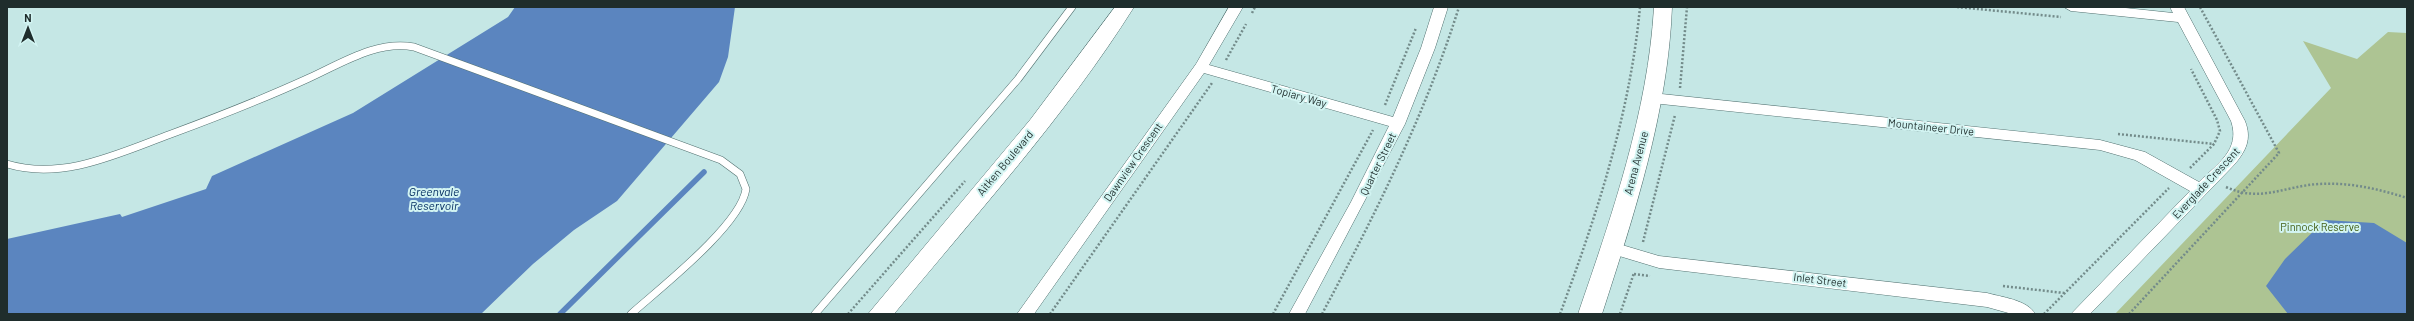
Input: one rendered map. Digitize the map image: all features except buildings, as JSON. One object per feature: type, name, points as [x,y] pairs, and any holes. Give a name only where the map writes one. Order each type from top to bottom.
[{"type":"main road","name":"Aitken Boulevard","points":[[880,314],[1038,123],[1104,39],[1125,7]]},
{"type":"main road","name":"Arena Avenue","points":[[1590,314],[1612,248],[1652,98],[1662,34],[1663,7]]},
{"type":"street","name":"Dawnview Crescent","points":[[1025,314],[1201,67],[1236,7]]},
{"type":"street","name":"Quarter Street","points":[[1297,314],[1355,210],[1398,124],[1424,61],[1441,7]]},
{"type":"street","points":[[2071,7],[2180,12]]},
{"type":"street","name":"Everglade Crescent","points":[[2079,314],[2239,150],[2243,137],[2238,121],[2180,12]]},
{"type":"street","name":"Topiary Way","points":[[1201,67],[1398,124]]},
{"type":"street","name":"Mountaineer Drive","points":[[1652,98],[2100,145],[2140,156],[2206,185]]},
{"type":"street","name":"Inlet Street","points":[[1612,248],[1659,262],[1987,300],[2013,307],[2027,314]]},
{"type":"lane","points":[[815,314],[1018,79],[1072,7]]},
{"type":"lane","points":[[7,164],[21,170],[42,170],[71,167],[97,161],[249,105],[376,48],[403,45],[414,47],[721,160],[741,172],[745,182],[745,196],[728,222],[631,314]]},
{"type":"path","points":[[1050,314],[1219,72],[1254,7]]},
{"type":"path","points":[[1322,314],[1402,161],[1433,89],[1459,7]]},
{"type":"path","points":[[1560,314],[1592,220],[1625,110],[1636,51],[1640,7]]},
{"type":"path","points":[[1620,314],[1639,257],[1678,100],[1685,43],[1687,7]]},
{"type":"path","points":[[1273,314],[1379,119],[1418,22]]},
{"type":"path","points":[[848,314],[968,177]]},
{"type":"path","points":[[2206,185],[2242,194],[2260,195],[2319,184],[2353,185],[2407,198]]},
{"type":"green space","name":"Pinnock Reserve","points":[[2388,32],[2407,33],[2407,314],[2115,314],[2331,88],[2303,41],[2357,59]]},
{"type":"water","name":"Greenvale Reservoir","points":[[515,7],[735,7],[728,57],[719,82],[617,201],[574,230],[533,264],[481,314],[7,314],[7,239],[120,214],[122,217],[206,189],[212,176],[353,113],[508,17]]},
{"type":"water","points":[[2325,220],[2374,223],[2407,243],[2407,314],[2288,314],[2266,286],[2285,259]]},
{"type":"waterway","points":[[560,314],[704,172]]}]
